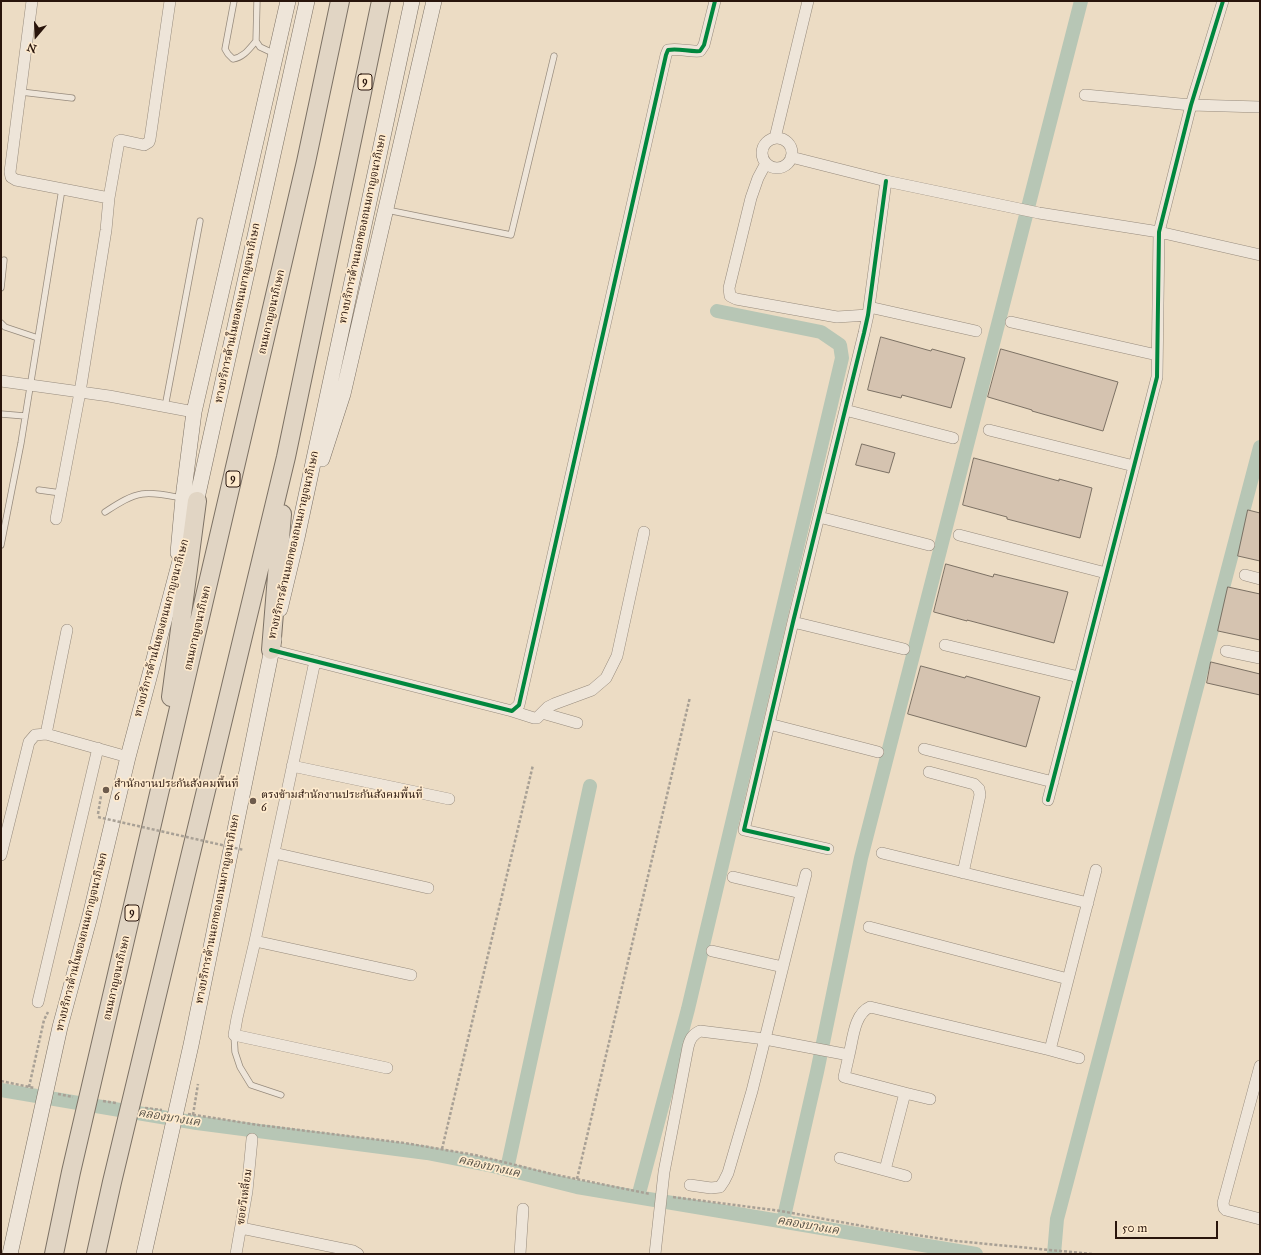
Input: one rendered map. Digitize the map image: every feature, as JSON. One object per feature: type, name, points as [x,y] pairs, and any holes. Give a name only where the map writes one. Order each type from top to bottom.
[{"type":"highway","name":"ถนนกาญจนาภิเษก","points":[[54,1254],[71,1172],[306,162],[340,1]]},
{"type":"highway","name":"9","points":[[96,1254],[286,457],[381,1]]},
{"type":"highway","points":[[271,650],[286,457]]},
{"type":"highway","points":[[158,797],[190,499]]},
{"type":"main road","points":[[190,499],[194,412],[288,1]]},
{"type":"main road","name":"ทางบริการด้านในของถนนกาญจนาภิเษก","points":[[10,1254],[60,1027],[90,916],[128,757],[176,576],[190,499],[272,159],[307,1]]},
{"type":"main road","name":"ทางบริการด้านนอกของถนนกาญจนาภิเษก","points":[[144,1254],[191,1046],[271,650],[297,538],[412,1]]},
{"type":"main road","points":[[297,538],[343,394],[387,210],[434,1]]},
{"type":"street","points":[[32,1],[10,172],[11,177],[16,180],[109,198]]},
{"type":"street","points":[[56,519],[80,392],[119,141],[121,140],[144,145],[149,142],[170,1]]},
{"type":"street","points":[[512,711],[519,705],[666,55],[668,50],[674,49],[700,51],[704,45],[715,1]]},
{"type":"street","points":[[775,138],[808,1]]},
{"type":"street","points":[[1048,800],[1157,377],[1159,232],[1191,105],[1223,1]]},
{"type":"street","points":[[1085,95],[1191,105],[1260,107]]},
{"type":"street","points":[[775,138],[781,138],[788,144],[792,152],[791,157],[786,164],[774,167],[766,163],[763,159],[763,148],[770,140],[775,138]]},
{"type":"street","points":[[791,157],[886,182],[1039,213],[1159,232],[1260,255]]},
{"type":"street","points":[[766,163],[750,198],[729,288],[730,296],[736,299],[837,317],[868,311],[976,331]]},
{"type":"street","points":[[828,849],[744,830],[868,311],[886,182]]},
{"type":"street","points":[[1011,322],[1157,355]]},
{"type":"street","points":[[1,380],[194,412]]},
{"type":"street","points":[[845,410],[953,438]]},
{"type":"street","points":[[989,430],[1134,466]]},
{"type":"street","points":[[819,517],[929,545]]},
{"type":"street","points":[[271,650],[537,718],[548,707],[592,690],[606,678],[617,656],[644,532]]},
{"type":"street","points":[[959,535],[1106,573]]},
{"type":"street","points":[[1245,576],[1260,579]]},
{"type":"street","points":[[793,622],[904,648]]},
{"type":"street","points":[[46,734],[67,630]]},
{"type":"street","points":[[945,644],[1079,677]]},
{"type":"street","points":[[1226,650],[1260,658]]},
{"type":"street","points":[[314,662],[234,1035],[387,1068]]},
{"type":"street","points":[[542,713],[577,722]]},
{"type":"street","points":[[769,724],[878,752]]},
{"type":"street","points":[[1,855],[29,742],[35,735],[46,734],[128,757]]},
{"type":"street","points":[[38,1002],[98,748]]},
{"type":"street","points":[[924,749],[1052,782]]},
{"type":"street","points":[[292,766],[449,799]]},
{"type":"street","points":[[929,772],[974,784],[979,789],[980,795],[963,872]]},
{"type":"street","points":[[274,853],[428,888]]},
{"type":"street","points":[[882,853],[1088,904]]},
{"type":"street","points":[[1050,1050],[1096,870]]},
{"type":"street","points":[[690,1184],[711,1188],[720,1187],[724,1181],[752,1091],[806,874]]},
{"type":"street","points":[[733,877],[802,893]]},
{"type":"street","points":[[869,927],[1068,979]]},
{"type":"street","points":[[255,941],[411,975]]},
{"type":"street","points":[[712,951],[783,967]]},
{"type":"street","points":[[930,1099],[844,1077],[844,1054],[858,1018],[863,1010],[870,1007],[1079,1058]]},
{"type":"street","points":[[655,1254],[664,1172],[688,1047],[694,1034],[700,1031],[765,1039],[844,1054]]},
{"type":"street","points":[[1260,1066],[1224,1202],[1224,1208],[1226,1210],[1260,1219]]},
{"type":"street","points":[[885,1170],[905,1093]]},
{"type":"street","name":"ซอยวีเหลี่ยม","points":[[236,1254],[247,1191],[252,1139]]},
{"type":"street","points":[[840,1158],[906,1176]]},
{"type":"street","points":[[520,1254],[522,1209]]},
{"type":"street","points":[[240,1228],[353,1251],[358,1254]]},
{"type":"lane","points":[[234,1],[225,49],[233,59],[240,58],[256,41]]},
{"type":"lane","points":[[256,1],[256,41],[260,47],[275,54]]},
{"type":"lane","points":[[387,210],[511,235],[554,56]]},
{"type":"lane","points":[[21,92],[72,98]]},
{"type":"lane","points":[[1,545],[31,384],[62,189]]},
{"type":"lane","points":[[165,407],[200,221]]},
{"type":"lane","points":[[1,288],[4,260]]},
{"type":"lane","points":[[1,323],[5,327],[38,338]]},
{"type":"lane","points":[[1,414],[25,416]]},
{"type":"lane","points":[[39,490],[61,493]]},
{"type":"lane","points":[[105,512],[120,503],[141,494],[163,495],[190,499]]},
{"type":"lane","points":[[234,1035],[235,1052],[240,1067],[252,1084],[281,1095]]},
{"type":"path","points":[[577,1180],[690,697]]},
{"type":"path","points":[[442,1149],[533,765]]},
{"type":"path","points":[[101,796],[98,817],[244,850]]},
{"type":"path","points":[[29,1087],[44,1020],[51,1007]]},
{"type":"path","points":[[1,1081],[36,1088]]},
{"type":"path","points":[[56,1094],[78,1098]]},
{"type":"path","points":[[101,1101],[117,1103]]},
{"type":"path","points":[[140,1107],[162,1110]]},
{"type":"path","points":[[185,1114],[442,1149],[475,1155],[577,1180],[651,1194]]},
{"type":"path","points":[[667,1196],[781,1211],[884,1230],[956,1241],[1092,1254]]},
{"type":"building","points":[[881,337],[931,351],[932,349],[965,358],[951,408],[902,395],[901,398],[868,390]]},
{"type":"building","points":[[1001,349],[1118,382],[1103,431],[988,397]]},
{"type":"building","points":[[862,444],[895,453],[889,473],[856,465]]},
{"type":"building","points":[[974,458],[1059,481],[1059,479],[1092,488],[1080,538],[1007,519],[1007,517],[963,505]]},
{"type":"building","points":[[1248,510],[1260,513],[1260,561],[1238,556]]},
{"type":"building","points":[[946,564],[993,577],[994,574],[1068,592],[1054,643],[934,612]]},
{"type":"building","points":[[1228,587],[1260,594],[1260,640],[1218,631]]},
{"type":"building","points":[[1211,662],[1260,674],[1260,695],[1207,683]]},
{"type":"building","points":[[921,666],[965,678],[966,676],[1040,697],[1026,747],[908,714]]},
{"type":"waterway","points":[[783,1221],[817,1072],[861,858],[1081,1]]},
{"type":"waterway","points":[[638,1197],[688,1009],[842,358],[840,345],[821,332],[717,311]]},
{"type":"waterway","points":[[1054,1254],[1057,1219],[1260,447]]},
{"type":"waterway","points":[[507,1169],[590,786]]},
{"type":"waterway","name":"คลองบางแค","points":[[1,1090],[197,1123],[427,1153],[493,1166],[577,1187],[976,1254]]},
{"type":"cycle path","points":[[271,650],[512,711],[519,705],[666,55],[668,50],[700,51],[704,45],[715,1]]},
{"type":"cycle path","points":[[1048,800],[1157,377],[1159,232],[1191,105],[1223,1]]},
{"type":"cycle path","points":[[828,849],[744,830],[868,315],[886,181]]},
{"type":"place","name":"สำนักงานประกันสังคมพื้นที่ 6","points":[[106,790]]},
{"type":"place","name":"ตรงข้ามสำนักงานประกันสังคมพื้นที่ 6","points":[[253,801]]}]
